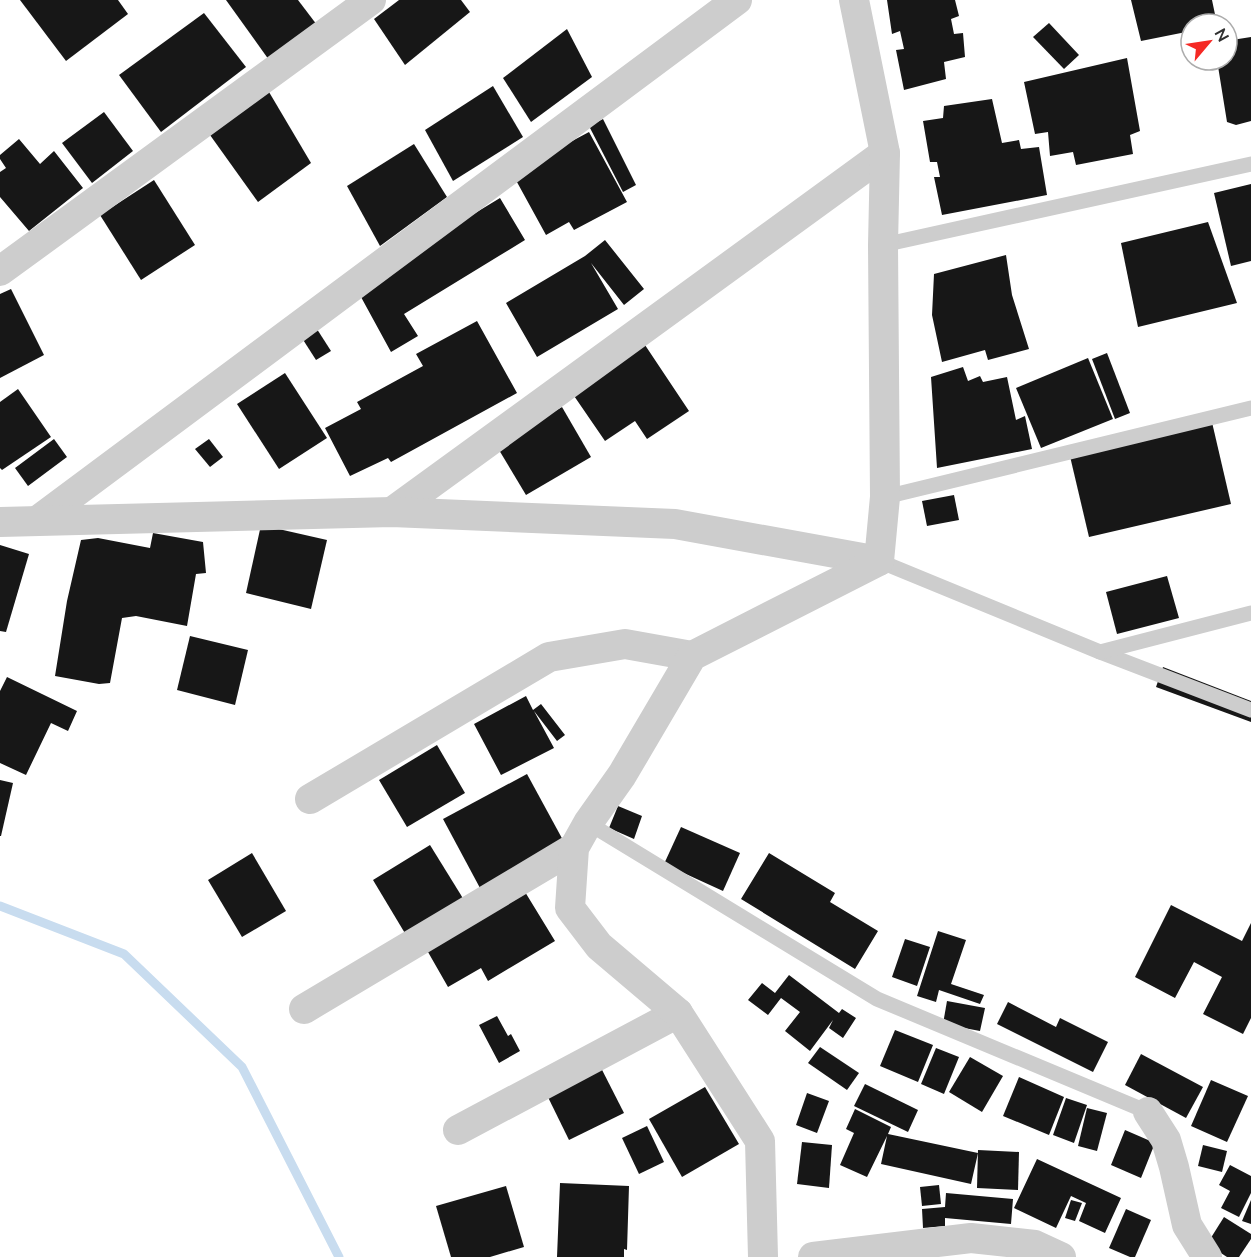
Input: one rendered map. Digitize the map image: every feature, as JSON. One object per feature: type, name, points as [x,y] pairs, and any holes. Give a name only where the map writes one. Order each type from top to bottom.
[{"type":"street","points":[[0,271],[370,0]]},
{"type":"street","points":[[38,521],[737,0]]},
{"type":"street","points":[[854,0],[885,153],[883,245],[885,497],[879,561]]},
{"type":"street","points":[[392,512],[885,153]]},
{"type":"street","points":[[0,522],[392,512],[675,524],[879,561]]},
{"type":"street","points":[[304,1009],[581,835],[622,775],[692,656],[879,561]]},
{"type":"street","points":[[309,799],[549,657],[625,644],[692,656]]},
{"type":"street","points":[[581,835],[570,908],[599,946],[678,1013],[760,1142],[763,1257]]},
{"type":"street","points":[[458,1130],[678,1013]]},
{"type":"street","points":[[1148,1112],[1166,1140],[1187,1225],[1207,1257]]},
{"type":"street","points":[[813,1257],[972,1238],[1035,1245],[1060,1257]]},
{"type":"lane","points":[[883,245],[1251,164]]},
{"type":"lane","points":[[885,497],[1251,408]]},
{"type":"lane","points":[[879,561],[1100,652],[1251,710]]},
{"type":"lane","points":[[1100,652],[1251,613]]},
{"type":"lane","points":[[581,835],[877,999],[1148,1112]]},
{"type":"building","points":[[20,0],[118,0],[128,14],[66,61]]},
{"type":"building","points":[[226,0],[298,0],[317,25],[269,60]]},
{"type":"building","points":[[399,0],[461,0],[470,12],[405,65],[374,19]]},
{"type":"building","points":[[887,0],[955,0],[959,16],[951,19],[954,34],[963,33],[965,57],[944,62],[946,79],[904,90],[896,50],[904,49],[900,31],[892,34]]},
{"type":"building","points":[[1131,0],[1212,0],[1214,12],[1179,12],[1179,33],[1141,41]]},
{"type":"building","points":[[204,13],[246,67],[161,132],[119,75]]},
{"type":"building","points":[[1049,23],[1079,55],[1064,69],[1033,37]]},
{"type":"building","points":[[567,29],[592,77],[531,122],[503,78]]},
{"type":"building","points":[[1251,37],[1251,121],[1236,125],[1227,122],[1219,72],[1239,72],[1239,39]]},
{"type":"building","points":[[1127,58],[1140,131],[1130,135],[1133,154],[1076,165],[1073,152],[1050,156],[1048,132],[1035,134],[1024,82]]},
{"type":"building","points":[[493,86],[523,137],[453,181],[425,130]]},
{"type":"building","points":[[269,92],[311,163],[258,202],[210,135]]},
{"type":"building","points":[[992,99],[1002,143],[1019,140],[1021,149],[1039,147],[1047,195],[942,215],[934,177],[940,177],[937,162],[930,162],[923,121],[943,118],[944,106]]},
{"type":"building","points":[[104,112],[133,151],[92,183],[62,143]]},
{"type":"building","points":[[603,119],[636,185],[623,192],[589,126]]},
{"type":"building","points":[[589,132],[627,202],[574,230],[569,222],[546,235],[512,173]]},
{"type":"building","points":[[19,139],[40,164],[54,151],[83,188],[29,231],[0,197],[0,172],[6,168],[0,155]]},
{"type":"building","points":[[414,144],[447,197],[380,246],[347,186]]},
{"type":"building","points":[[154,180],[195,245],[141,280],[100,215]]},
{"type":"building","points":[[1251,184],[1251,261],[1231,266],[1214,193]]},
{"type":"building","points":[[500,198],[525,240],[404,314],[418,336],[391,352],[355,286]]},
{"type":"building","points":[[1208,222],[1237,303],[1138,327],[1121,243]]},
{"type":"building","points":[[605,240],[644,289],[624,305],[591,263],[618,309],[537,357],[506,303],[585,256]]},
{"type":"building","points":[[1006,255],[1012,295],[1029,349],[988,360],[985,350],[942,362],[932,315],[934,274]]},
{"type":"building","points":[[11,289],[44,355],[0,378],[0,294]]},
{"type":"building","points":[[477,321],[517,393],[391,462],[388,458],[350,476],[325,428],[361,409],[357,402],[423,366],[416,354]]},
{"type":"building","points":[[315,326],[331,351],[316,360],[300,335]]},
{"type":"building","points":[[643,342],[689,411],[647,439],[635,421],[605,441],[570,390]]},
{"type":"building","points":[[1107,353],[1130,413],[1115,419],[1092,359]]},
{"type":"building","points":[[1088,358],[1113,419],[1041,448],[1016,388]]},
{"type":"building","points":[[963,367],[968,381],[980,376],[983,382],[1007,377],[1016,420],[1025,416],[1032,449],[937,468],[931,377]]},
{"type":"building","points":[[285,373],[327,438],[279,469],[237,404]]},
{"type":"building","points":[[18,389],[51,437],[2,470],[0,468],[0,402]]},
{"type":"building","points":[[562,407],[591,457],[526,495],[496,445]]},
{"type":"building","points":[[1211,418],[1231,504],[1089,537],[1069,452]]},
{"type":"building","points":[[54,439],[67,457],[28,486],[15,468]]},
{"type":"building","points":[[209,439],[223,457],[210,467],[195,449]]},
{"type":"building","points":[[954,495],[959,520],[927,526],[922,501]]},
{"type":"building","points":[[261,525],[327,540],[311,609],[246,593]]},
{"type":"building","points":[[153,533],[203,542],[206,573],[196,574],[187,626],[136,616],[122,618],[110,683],[99,684],[55,676],[67,601],[81,540],[98,538],[150,548]]},
{"type":"building","points":[[0,545],[29,554],[6,632],[0,631]]},
{"type":"building","points":[[1167,576],[1179,618],[1117,634],[1106,592]]},
{"type":"building","points":[[190,636],[248,650],[235,705],[177,690]]},
{"type":"building","points":[[1163,667],[1251,701],[1251,722],[1156,687]]},
{"type":"building","points":[[7,677],[77,711],[68,731],[51,723],[26,775],[0,763],[0,691]]},
{"type":"building","points":[[526,696],[533,710],[541,704],[565,735],[557,741],[534,711],[554,748],[501,775],[474,724]]},
{"type":"building","points":[[437,745],[465,793],[407,827],[379,780]]},
{"type":"building","points":[[527,774],[564,842],[480,888],[443,819]]},
{"type":"building","points":[[0,780],[13,783],[1,836],[0,836]]},
{"type":"building","points":[[618,806],[642,816],[634,839],[609,828]]},
{"type":"building","points":[[681,827],[740,853],[723,891],[664,864]]},
{"type":"building","points":[[430,845],[464,900],[406,935],[373,880]]},
{"type":"building","points":[[252,853],[286,911],[242,937],[208,880]]},
{"type":"building","points":[[769,853],[835,893],[830,902],[878,931],[855,969],[741,899]]},
{"type":"building","points":[[522,887],[555,941],[488,981],[481,968],[448,987],[424,945]]},
{"type":"building","points":[[1171,905],[1242,941],[1251,923],[1251,1018],[1243,1034],[1203,1014],[1222,977],[1194,962],[1175,998],[1135,977]]},
{"type":"building","points":[[938,931],[966,940],[951,984],[984,995],[980,1004],[939,990],[936,1002],[917,996]]},
{"type":"building","points":[[905,939],[930,947],[917,986],[892,977]]},
{"type":"building","points":[[789,975],[839,1013],[842,1009],[856,1018],[843,1038],[829,1028],[833,1020],[810,1051],[785,1031],[800,1012],[781,998],[768,1015],[748,1000],[762,983],[775,993]]},
{"type":"building","points":[[947,1001],[985,1008],[980,1031],[943,1024]]},
{"type":"building","points":[[1008,1002],[1056,1027],[1060,1018],[1108,1042],[1093,1072],[997,1024]]},
{"type":"building","points":[[497,1016],[508,1036],[511,1034],[520,1051],[499,1063],[479,1025]]},
{"type":"building","points":[[895,1030],[933,1045],[918,1082],[880,1066]]},
{"type":"building","points":[[820,1047],[859,1073],[847,1090],[808,1063]]},
{"type":"building","points":[[936,1048],[959,1057],[944,1094],[921,1084]]},
{"type":"building","points":[[1141,1054],[1203,1087],[1186,1118],[1125,1085]]},
{"type":"building","points":[[970,1057],[1003,1076],[982,1112],[949,1092]]},
{"type":"building","points":[[597,1060],[624,1113],[569,1140],[543,1087]]},
{"type":"building","points":[[1019,1077],[1064,1097],[1049,1135],[1003,1116]]},
{"type":"building","points":[[1211,1080],[1248,1096],[1227,1142],[1191,1126]]},
{"type":"building","points":[[865,1084],[918,1110],[908,1132],[854,1106]]},
{"type":"building","points":[[705,1087],[739,1144],[682,1177],[649,1119]]},
{"type":"building","points":[[807,1093],[829,1101],[817,1133],[796,1125]]},
{"type":"building","points":[[1066,1098],[1087,1105],[1074,1143],[1053,1135]]},
{"type":"building","points":[[1087,1108],[1107,1113],[1097,1151],[1078,1146]]},
{"type":"building","points":[[855,1109],[891,1127],[888,1134],[978,1153],[971,1184],[881,1164],[887,1136],[867,1177],[840,1165],[854,1133],[846,1129]]},
{"type":"building","points":[[647,1126],[664,1162],[639,1174],[622,1138]]},
{"type":"building","points":[[1125,1130],[1155,1143],[1141,1178],[1111,1165]]},
{"type":"building","points":[[802,1142],[832,1145],[829,1188],[797,1184]]},
{"type":"building","points":[[1203,1145],[1227,1151],[1222,1172],[1198,1166]]},
{"type":"building","points":[[978,1150],[1019,1152],[1018,1190],[977,1188]]},
{"type":"building","points":[[1037,1159],[1121,1198],[1105,1233],[1079,1221],[1086,1203],[1071,1196],[1056,1228],[1014,1208]]},
{"type":"building","points":[[1230,1165],[1251,1176],[1251,1193],[1239,1217],[1221,1208],[1230,1191],[1219,1185]]},
{"type":"building","points":[[560,1183],[629,1186],[627,1250],[624,1249],[624,1257],[557,1257]]},
{"type":"building","points":[[939,1185],[941,1204],[922,1206],[920,1187]]},
{"type":"building","points":[[506,1186],[524,1247],[490,1257],[451,1257],[436,1206]]},
{"type":"building","points":[[946,1193],[1013,1199],[1011,1224],[945,1218],[945,1226],[923,1228],[922,1209],[945,1207]]},
{"type":"building","points":[[1071,1200],[1082,1203],[1075,1221],[1065,1218]]},
{"type":"building","points":[[1251,1200],[1251,1224],[1242,1221]]},
{"type":"building","points":[[1126,1209],[1151,1220],[1135,1257],[1109,1248]]},
{"type":"building","points":[[1224,1217],[1251,1234],[1251,1239],[1239,1257],[1227,1257],[1207,1244]]},
{"type":"waterway","points":[[0,906],[124,954],[242,1067],[339,1257]]}]
